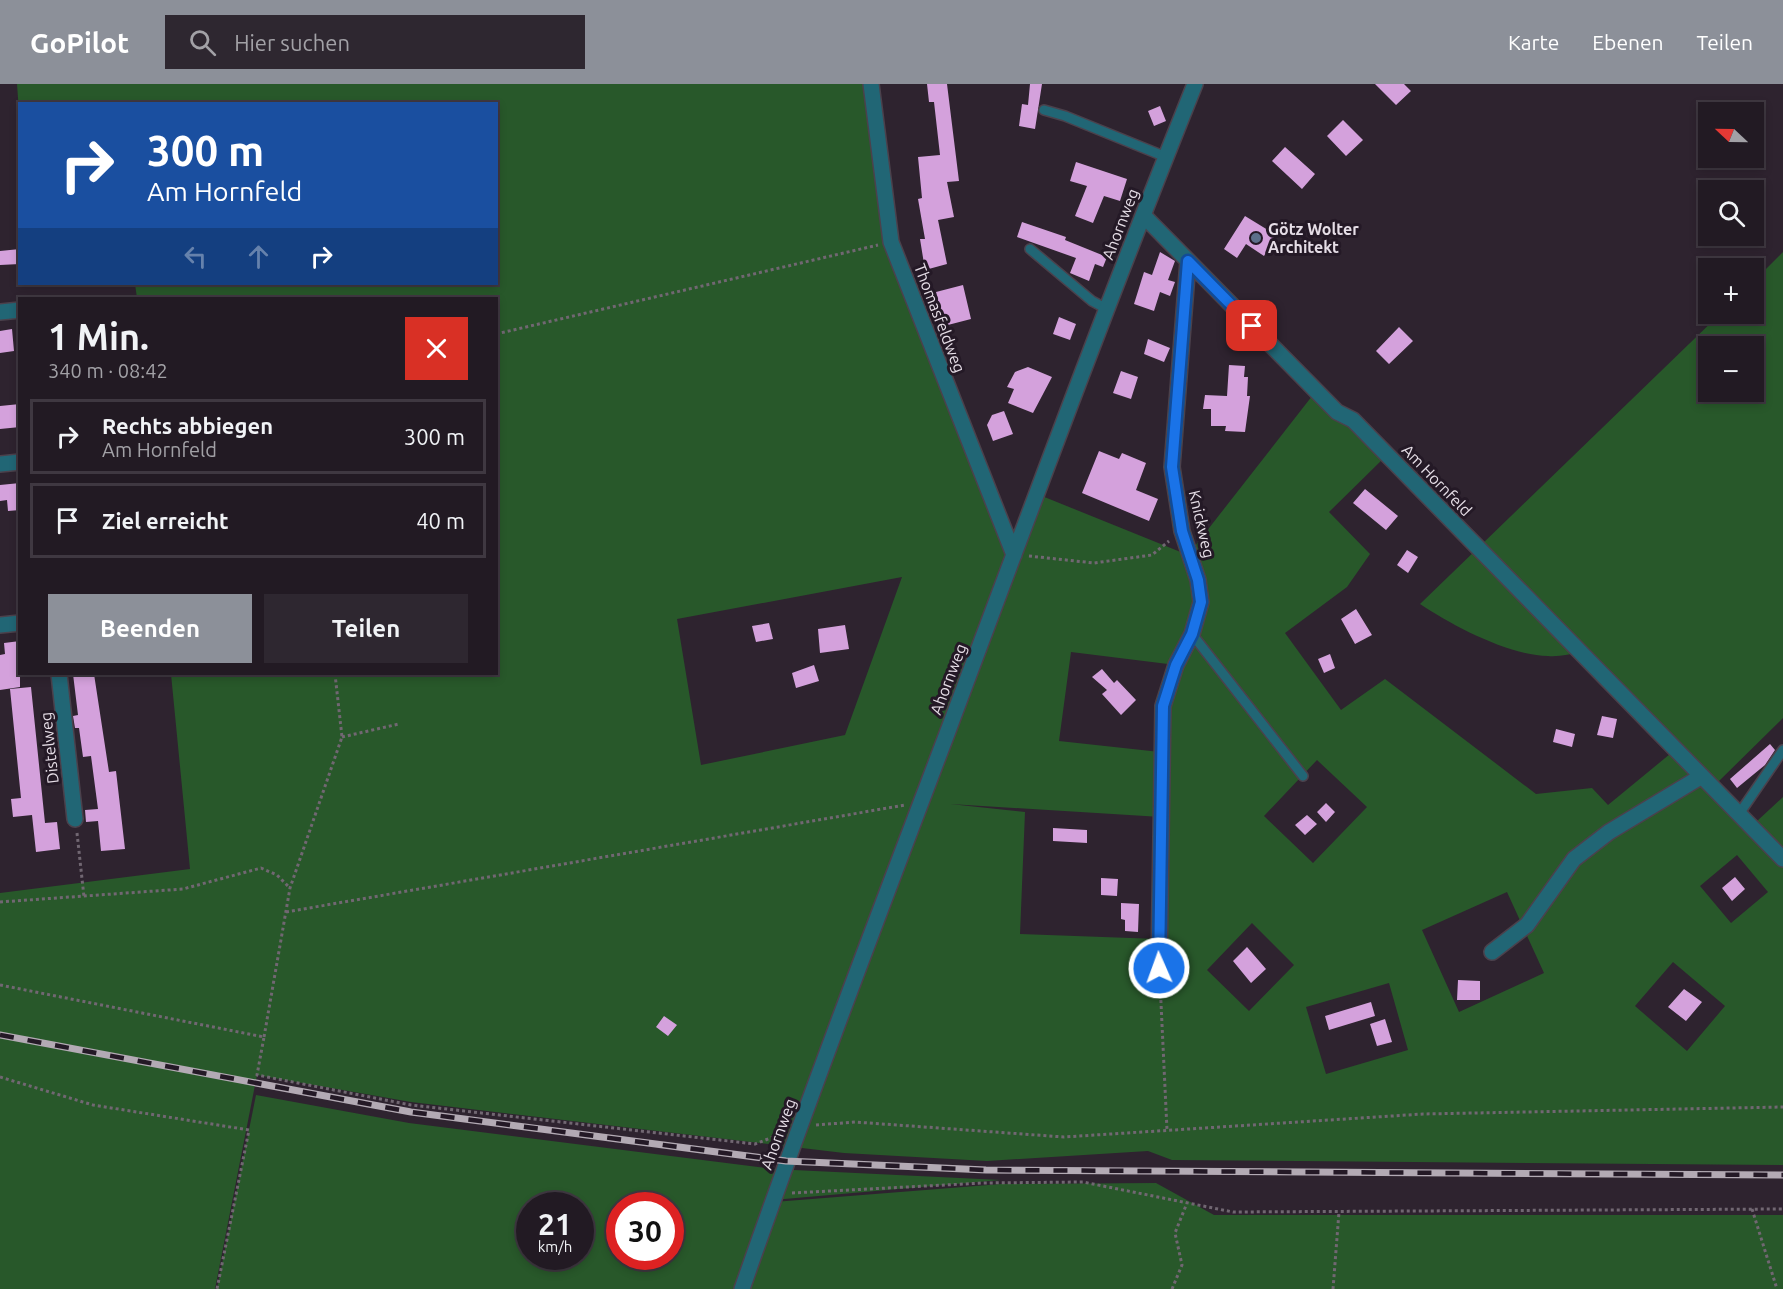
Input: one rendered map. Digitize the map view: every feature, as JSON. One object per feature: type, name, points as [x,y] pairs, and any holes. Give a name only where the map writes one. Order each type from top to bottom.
[{"type":"street","name":"Thomasfeldweg","points":[[871,84],[891,242],[1014,555]]},
{"type":"street","name":"Ahornweg","points":[[742,1289],[799,1126],[1107,309],[1195,84]]},
{"type":"street","name":"Am Hornfeld","points":[[1143,215],[1337,412],[1353,420],[1783,859]]},
{"type":"street","name":"Knickweg","points":[[1159,968],[1163,706],[1176,665],[1192,634],[1201,602],[1198,580],[1182,531],[1172,467],[1188,261]]},
{"type":"street","points":[[0,312],[18,310]]},
{"type":"street","points":[[0,464],[18,462]]},
{"type":"street","points":[[0,625],[18,623]]},
{"type":"street","name":"Distelweg","points":[[59,675],[75,819]]},
{"type":"street","points":[[1492,952],[1527,925],[1574,859],[1609,832],[1702,776]]},
{"type":"lane","points":[[1044,110],[1065,116],[1166,157]]},
{"type":"lane","points":[[1030,249],[1092,301],[1107,309]]},
{"type":"lane","points":[[1192,634],[1303,776]]},
{"type":"lane","points":[[1739,814],[1783,750]]},
{"type":"path","points":[[498,334],[891,242]]},
{"type":"path","points":[[1014,555],[1094,563],[1152,555],[1182,531]]},
{"type":"path","points":[[335,675],[342,737],[290,888],[257,1075],[411,1105],[754,1144],[799,1126]]},
{"type":"path","points":[[342,737],[399,724]]},
{"type":"path","points":[[286,912],[921,802]]},
{"type":"path","points":[[75,819],[84,897]]},
{"type":"path","points":[[0,902],[183,889],[261,867],[278,875],[290,888]]},
{"type":"path","points":[[1159,968],[1167,1130]]},
{"type":"path","points":[[0,985],[264,1037]]},
{"type":"path","points":[[0,1077],[84,1103],[249,1130],[217,1289]]},
{"type":"path","points":[[819,1125],[855,1122],[1064,1137],[1422,1114],[1783,1107]]},
{"type":"path","points":[[775,1194],[983,1183],[1083,1182],[1233,1212],[1783,1209]]},
{"type":"path","points":[[1172,1289],[1182,1265],[1175,1233],[1188,1202]]},
{"type":"path","points":[[1752,1209],[1777,1289]]},
{"type":"path","points":[[1333,1289],[1339,1212]]},
{"type":"green space","points":[[17,84],[871,84],[891,242],[1014,554],[1037,494],[1188,555],[1316,391],[1387,455],[1329,512],[1370,554],[1347,587],[1285,633],[1341,710],[1385,679],[1536,794],[1592,788],[1608,805],[1670,754],[1783,867],[1783,1165],[1172,1160],[1148,1151],[987,1161],[844,1153],[411,1102],[257,1075],[215,1289],[0,1289],[0,893],[190,869],[171,675],[498,675],[498,297],[137,297],[135,285],[498,285],[498,102],[18,102]],"holes":[[[902,577],[845,735],[701,765],[677,619]],[[1071,652],[1176,665],[1160,752],[1059,741]],[[1317,760],[1367,807],[1313,863],[1264,816]],[[950,804],[1161,817],[1158,939],[1020,934],[1025,812]],[[1737,855],[1768,892],[1731,923],[1700,886]],[[1507,892],[1544,973],[1459,1012],[1422,930]],[[1252,923],[1294,965],[1249,1011],[1207,970]],[[1673,962],[1725,1006],[1687,1051],[1635,1006]],[[1389,983],[1408,1050],[1326,1074],[1306,1007]]]},
{"type":"green space","points":[[1783,252],[1783,718],[1717,783],[1581,652],[1552,656],[1516,651],[1464,630],[1420,604],[1710,324],[1764,324],[1764,271]]},
{"type":"green space","points":[[1783,797],[1783,850],[1756,822]]},
{"type":"green space","points":[[256,1095],[409,1123],[773,1169],[1001,1180],[773,1200],[742,1289],[217,1289]]},
{"type":"green space","points":[[1156,1183],[1214,1215],[1783,1215],[1783,1289],[744,1289],[774,1202],[1001,1184]]},
{"type":"building","points":[[927,84],[947,84],[959,181],[947,182],[954,217],[938,220],[947,264],[925,270],[920,239],[925,239],[918,199],[922,198],[918,157],[940,155],[934,102],[929,102]]},
{"type":"building","points":[[1030,84],[1042,84],[1035,129],[1019,126],[1022,104],[1028,105]]},
{"type":"building","points":[[1375,84],[1404,84],[1411,91],[1396,105]]},
{"type":"building","points":[[1160,106],[1166,121],[1154,126],[1148,111]]},
{"type":"building","points":[[1343,120],[1363,140],[1346,156],[1327,136]]},
{"type":"building","points":[[1285,147],[1315,174],[1302,189],[1272,161]]},
{"type":"building","points":[[1076,162],[1127,179],[1120,201],[1104,196],[1093,223],[1075,216],[1087,186],[1070,181]]},
{"type":"building","points":[[1245,216],[1276,235],[1264,256],[1246,244],[1237,258],[1224,249]]},
{"type":"building","points":[[1022,222],[1066,237],[1065,240],[1107,257],[1103,267],[1095,264],[1089,281],[1070,273],[1076,258],[1017,237]]},
{"type":"building","points":[[18,249],[18,264],[0,265],[0,251]]},
{"type":"building","points":[[1160,252],[1175,261],[1168,280],[1175,282],[1170,296],[1160,292],[1154,311],[1134,304],[1144,272],[1152,275]]},
{"type":"building","points":[[963,285],[971,319],[944,326],[936,292]]},
{"type":"building","points":[[1059,317],[1076,324],[1070,340],[1053,334]]},
{"type":"building","points":[[1399,327],[1413,341],[1389,364],[1376,351]]},
{"type":"building","points":[[12,329],[14,351],[0,353],[0,331]]},
{"type":"building","points":[[1148,339],[1170,348],[1164,362],[1144,354]]},
{"type":"building","points":[[1229,365],[1245,366],[1244,377],[1248,377],[1247,396],[1250,396],[1245,432],[1225,431],[1226,426],[1211,426],[1211,409],[1203,409],[1205,395],[1227,396]]},
{"type":"building","points":[[1028,367],[1052,377],[1033,413],[1008,403],[1014,389],[1007,387],[1015,372]]},
{"type":"building","points":[[1121,371],[1138,377],[1131,399],[1113,393]]},
{"type":"building","points":[[18,404],[18,427],[0,429],[0,406]]},
{"type":"building","points":[[1004,411],[1013,434],[993,441],[987,425],[992,415]]},
{"type":"building","points":[[1099,451],[1119,459],[1122,453],[1146,463],[1136,490],[1158,499],[1149,521],[1082,493]]},
{"type":"building","points":[[18,483],[18,510],[8,511],[7,500],[0,501],[0,485]]},
{"type":"building","points":[[1365,489],[1398,516],[1386,530],[1353,503]]},
{"type":"building","points":[[1407,550],[1418,557],[1408,573],[1397,565]]},
{"type":"building","points":[[1356,609],[1372,635],[1355,644],[1341,619]]},
{"type":"building","points":[[769,623],[773,639],[756,642],[752,626]]},
{"type":"building","points":[[845,625],[849,649],[820,653],[818,629]]},
{"type":"building","points":[[18,641],[20,687],[0,690],[0,655],[5,654],[4,643]]},
{"type":"building","points":[[1330,654],[1335,668],[1324,673],[1318,659]]},
{"type":"building","points":[[814,665],[819,681],[796,688],[792,673]]},
{"type":"building","points":[[1102,669],[1114,683],[1117,680],[1136,700],[1121,715],[1102,694],[1107,690],[1092,677]]},
{"type":"building","points":[[73,675],[94,675],[109,772],[116,771],[125,849],[101,851],[98,821],[86,822],[85,810],[98,809],[91,756],[83,757],[79,728],[75,728],[73,716],[78,715]]},
{"type":"building","points":[[31,687],[45,823],[57,822],[60,849],[36,852],[32,815],[13,817],[11,799],[21,798],[10,689]]},
{"type":"building","points":[[1602,716],[1617,719],[1613,738],[1597,735]]},
{"type":"building","points":[[1556,729],[1575,734],[1572,747],[1553,742]]},
{"type":"building","points":[[1770,744],[1775,750],[1765,765],[1737,788],[1730,779]]},
{"type":"building","points":[[1326,803],[1335,812],[1326,822],[1317,812]]},
{"type":"building","points":[[1307,815],[1317,824],[1305,835],[1295,825]]},
{"type":"building","points":[[1053,828],[1087,830],[1087,843],[1053,841]]},
{"type":"building","points":[[1735,877],[1745,889],[1732,901],[1722,888]]},
{"type":"building","points":[[1101,878],[1118,879],[1117,896],[1101,895]]},
{"type":"building","points":[[1121,903],[1139,904],[1138,932],[1125,931],[1125,920],[1121,919]]},
{"type":"building","points":[[1247,947],[1266,969],[1251,983],[1233,961]]},
{"type":"building","points":[[1458,980],[1480,981],[1480,1000],[1457,1000]]},
{"type":"building","points":[[1684,989],[1702,1002],[1686,1021],[1668,1007]]},
{"type":"building","points":[[1371,1002],[1375,1016],[1329,1030],[1325,1016]]},
{"type":"building","points":[[664,1016],[677,1025],[668,1036],[656,1027]]},
{"type":"building","points":[[1385,1019],[1392,1042],[1377,1046],[1370,1024]]},
{"type":"railway","points":[[0,1035],[411,1112],[786,1161],[986,1170],[1783,1175]]},
{"type":"place","name":"Götz Wolter Architekt","points":[[1256,238]]},
{"type":"route","points":[[1159,968],[1160,753],[1163,706],[1176,665],[1192,634],[1201,602],[1198,580],[1182,531],[1172,467],[1188,261],[1252,326]]}]
